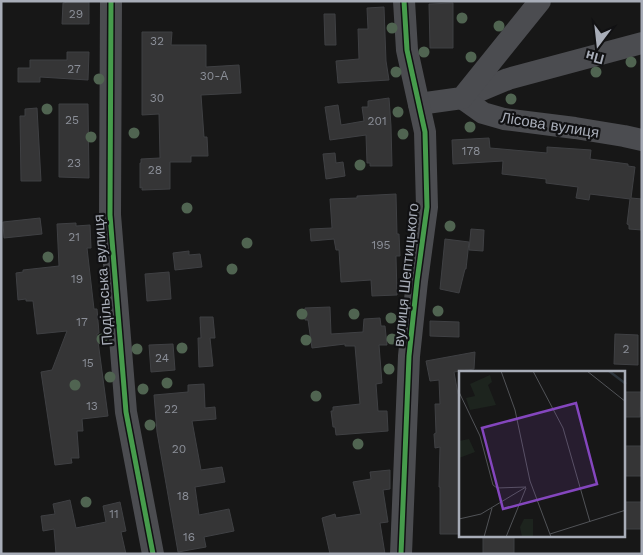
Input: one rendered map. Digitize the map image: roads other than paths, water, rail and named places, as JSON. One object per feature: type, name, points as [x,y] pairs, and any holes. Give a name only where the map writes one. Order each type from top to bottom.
[{"type":"street","name":"Подільська вулиця","points":[[111,1],[110,215],[126,412],[153,554]]},
{"type":"street","name":"вулиця Шептицького","points":[[402,554],[409,356],[427,207],[425,132],[408,50],[404,1]]},
{"type":"street","points":[[462,98],[540,1]]},
{"type":"street","points":[[419,104],[462,98],[508,79],[642,43]]},
{"type":"street","name":"Лісова вулиця","points":[[462,98],[483,113],[504,119],[575,128],[642,140]]}]
